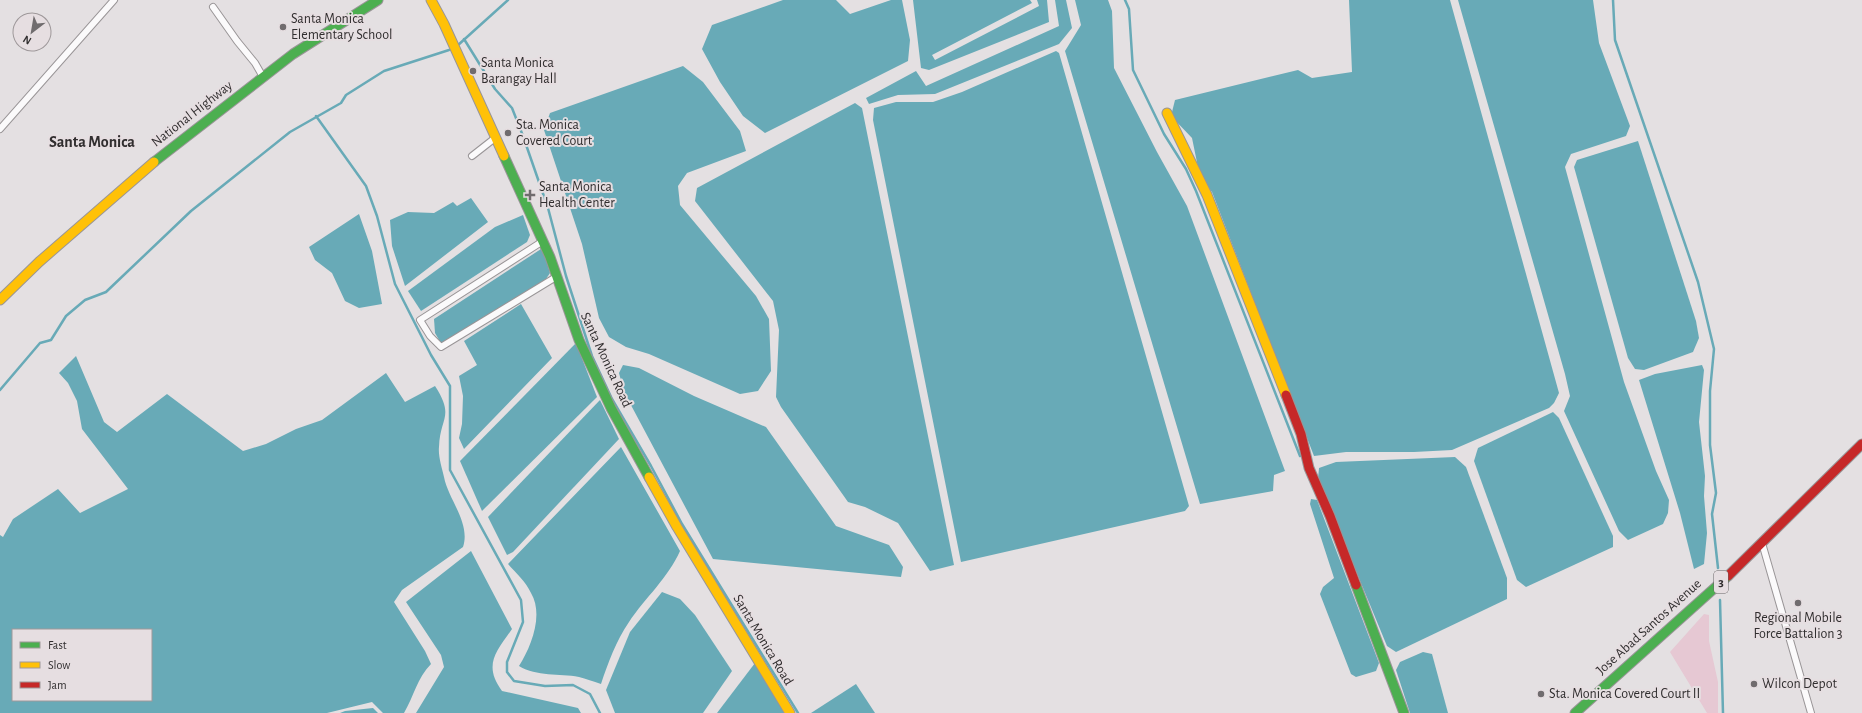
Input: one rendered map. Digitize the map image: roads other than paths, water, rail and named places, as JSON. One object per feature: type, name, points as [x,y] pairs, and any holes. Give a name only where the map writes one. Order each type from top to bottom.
[{"type":"main road","name":"National Highway","points":[[0,300],[39,262],[143,170],[293,54],[378,0]]},
{"type":"main road","name":"Santa Monica Road","points":[[431,0],[543,242],[579,340],[611,408],[677,527],[740,627],[790,713]]},
{"type":"main road","points":[[1168,113],[1207,195],[1302,434],[1309,468],[1330,516],[1404,713]]},
{"type":"main road","name":"Jose Abad Santos Avenue","points":[[1575,713],[1732,572],[1862,444]]},
{"type":"street","points":[[0,129],[114,0]]},
{"type":"street","points":[[213,7],[255,63],[263,77]]},
{"type":"street","points":[[472,156],[495,138]]},
{"type":"street","points":[[543,242],[420,320],[430,336],[441,347],[556,277]]},
{"type":"street","points":[[1762,543],[1811,713]]},
{"type":"water","points":[[783,0],[836,0],[850,14],[891,0],[902,0],[910,40],[908,61],[765,133],[743,116],[720,82],[702,49],[712,25]]},
{"type":"water","points":[[913,0],[1030,0],[1032,3],[932,55],[935,60],[1039,6],[1037,0],[1047,0],[1049,22],[929,70],[921,68]]},
{"type":"water","points":[[1055,0],[1066,0],[1072,28],[1059,44],[935,94],[898,95],[869,104],[866,98],[916,71],[926,86],[1059,26]]},
{"type":"water","points":[[1075,0],[1108,0],[1112,11],[1114,68],[1157,152],[1187,206],[1285,471],[1274,475],[1273,491],[1200,504],[1065,51],[1081,25]]},
{"type":"water","points":[[1349,0],[1450,0],[1559,393],[1554,403],[1549,408],[1452,450],[1414,452],[1346,452],[1314,456],[1212,192],[1200,177],[1192,138],[1171,116],[1175,100],[1298,70],[1312,78],[1352,72]]},
{"type":"water","points":[[1458,0],[1593,0],[1599,43],[1630,126],[1626,136],[1571,154],[1565,167],[1624,382],[1656,471],[1669,500],[1668,513],[1663,524],[1628,540],[1619,531],[1564,411],[1570,396],[1565,374]]},
{"type":"water","points":[[1056,51],[1059,53],[1189,506],[1185,511],[961,562],[873,120],[874,108],[896,102],[933,102],[962,92]]},
{"type":"water","points":[[683,66],[703,82],[740,131],[746,151],[687,173],[678,186],[680,205],[756,296],[769,319],[771,371],[758,391],[740,394],[649,354],[626,347],[609,337],[599,318],[582,244],[544,130],[550,113]]},
{"type":"water","points":[[855,103],[862,108],[954,565],[930,571],[898,523],[865,507],[848,502],[781,407],[776,397],[779,330],[773,301],[695,201],[697,188]]},
{"type":"water","points":[[1638,141],[1696,321],[1699,338],[1693,352],[1644,370],[1635,369],[1628,358],[1574,167],[1577,160]]},
{"type":"water","points":[[471,198],[488,222],[405,286],[392,246],[390,220],[408,212],[434,213],[453,202],[457,206]]},
{"type":"water","points":[[359,214],[372,251],[382,304],[359,308],[345,301],[332,273],[315,260],[309,247]]},
{"type":"water","points":[[523,215],[530,235],[527,242],[421,311],[408,291],[495,227]]},
{"type":"water","points":[[541,249],[550,273],[546,279],[442,345],[435,333],[434,319]]},
{"type":"water","points":[[521,304],[552,358],[464,449],[459,438],[462,424],[463,396],[459,376],[477,365],[464,341]]},
{"type":"water","points":[[576,343],[597,397],[482,511],[460,461]]},
{"type":"water","points":[[76,356],[104,422],[117,432],[167,394],[243,451],[266,444],[296,429],[322,420],[386,373],[405,402],[435,386],[441,396],[445,411],[440,437],[440,462],[446,485],[462,520],[465,538],[463,547],[402,590],[394,602],[425,651],[431,664],[422,675],[404,713],[383,713],[372,702],[327,713],[0,713],[0,535],[3,537],[13,519],[58,489],[80,513],[128,489],[82,429],[77,401],[68,383],[59,373]]},
{"type":"water","points":[[623,365],[639,368],[694,396],[766,427],[836,526],[889,545],[903,567],[901,577],[713,559],[624,392],[619,373]]},
{"type":"water","points":[[1702,365],[1704,370],[1699,422],[1705,476],[1704,496],[1707,533],[1704,564],[1694,569],[1680,513],[1639,380],[1655,374]]},
{"type":"water","points":[[600,400],[619,439],[513,552],[507,555],[488,517]]},
{"type":"water","points":[[1553,412],[1559,418],[1613,536],[1613,547],[1526,587],[1517,580],[1474,461],[1478,448]]},
{"type":"water","points":[[621,447],[680,551],[663,579],[624,629],[606,668],[601,684],[579,677],[533,672],[519,666],[528,650],[534,631],[536,621],[535,602],[529,589],[508,564]]},
{"type":"water","points":[[1455,457],[1466,467],[1507,578],[1507,599],[1396,652],[1387,646],[1318,479],[1319,468],[1336,462]]},
{"type":"water","points":[[1311,499],[1317,500],[1379,663],[1376,671],[1356,677],[1351,674],[1320,594],[1323,587],[1334,578],[1310,504]]},
{"type":"water","points":[[471,551],[512,629],[501,645],[494,659],[493,674],[502,691],[578,708],[581,713],[416,713],[444,667],[441,655],[406,602]]},
{"type":"water","points":[[662,592],[680,599],[695,615],[732,671],[703,713],[615,713],[606,690],[630,632]]},
{"type":"water","points":[[1423,652],[1432,654],[1448,713],[1410,713],[1396,670],[1400,662]]},
{"type":"water","points":[[755,663],[785,713],[717,713]]},
{"type":"water","points":[[856,684],[875,713],[811,713]]},
{"type":"water","points":[[373,708],[378,713],[340,713],[345,711]]},
{"type":"waterway","points":[[0,390],[40,343],[51,340],[66,316],[85,300],[106,292],[191,211],[290,132],[341,103],[346,95],[384,71],[457,46],[508,0]]},
{"type":"waterway","points":[[1125,0],[1129,9],[1133,70],[1164,134],[1186,169],[1196,191],[1300,456]]},
{"type":"waterway","points":[[1613,0],[1615,40],[1698,282],[1714,349],[1710,391],[1710,445],[1716,493],[1712,514],[1718,568]]},
{"type":"waterway","points":[[464,39],[495,89],[512,108],[548,208],[566,276],[592,356],[612,399],[651,466],[682,524],[798,713]]},
{"type":"waterway","points":[[316,116],[366,186],[377,216],[395,284],[431,355],[450,386],[450,470],[521,600],[523,622],[507,662],[507,672],[514,681],[545,686],[573,685],[590,694],[600,713]]},
{"type":"waterway","points":[[1720,600],[1723,713]]},
{"type":"place","name":"Santa Monica Elementary School","points":[[283,27]]},
{"type":"place","name":"Santa Monica Barangay Hall","points":[[473,71]]},
{"type":"place","name":"Sta. Monica Covered Court","points":[[508,133]]},
{"type":"place","name":"Santa Monica Health Center","points":[[530,195]]},
{"type":"place","name":"Regional Mobile Force Battalion 3","points":[[1798,603]]},
{"type":"place","name":"Wilcon Depot","points":[[1754,684]]},
{"type":"place","name":"Sta. Monica Covered Court II","points":[[1541,694]]},
{"type":"district","name":"Santa Monica","points":[[92,142]]}]
